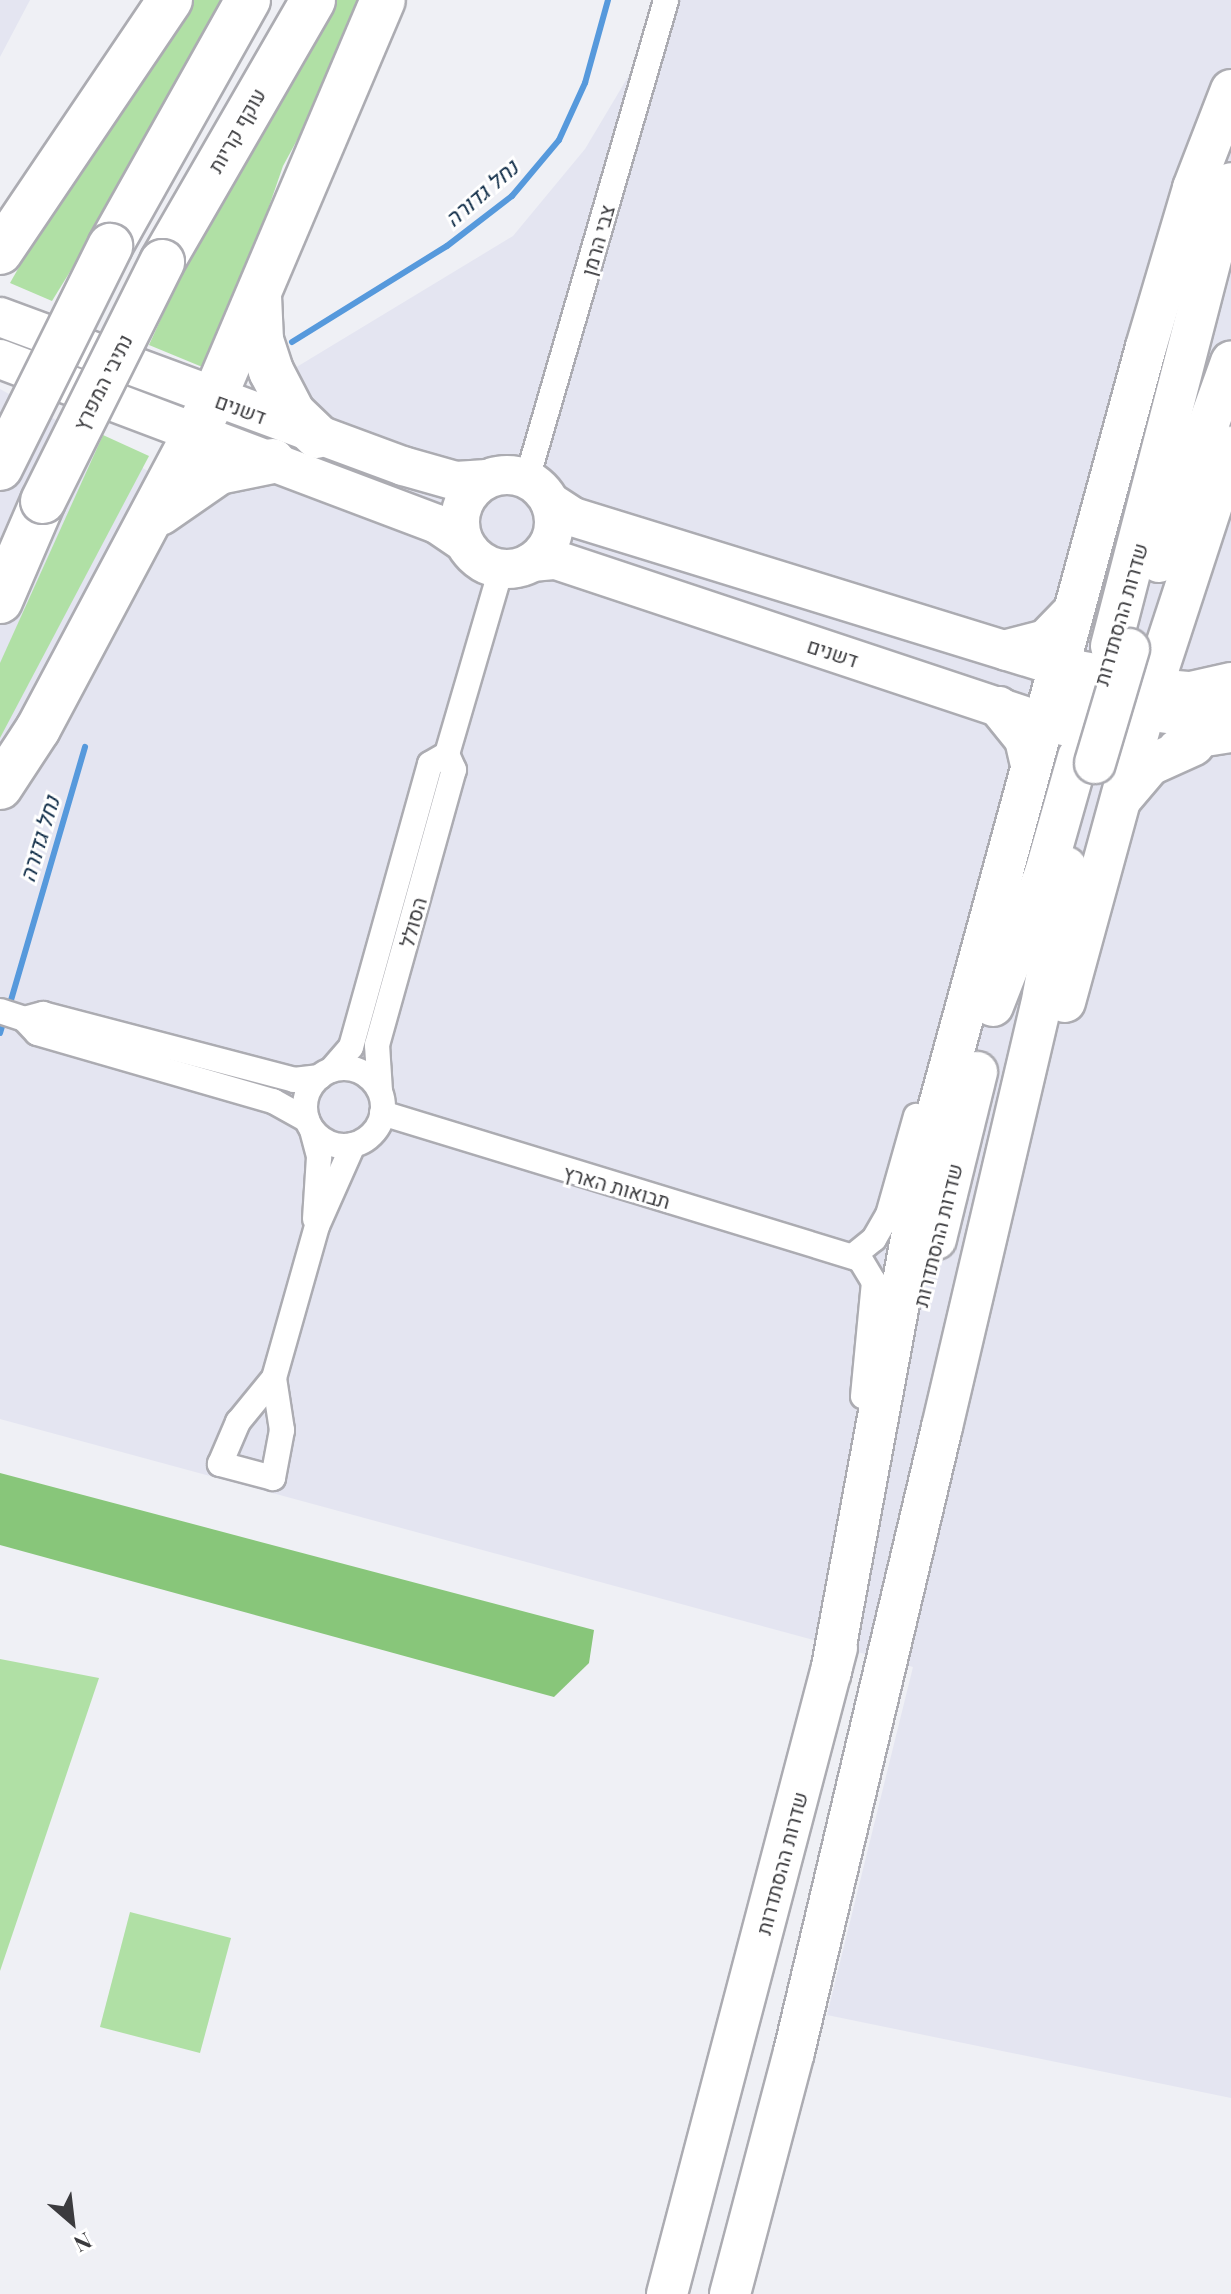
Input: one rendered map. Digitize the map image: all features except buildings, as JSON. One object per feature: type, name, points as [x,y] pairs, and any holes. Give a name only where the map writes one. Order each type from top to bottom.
[{"type":"highway","points":[[0,252],[170,0]]},
{"type":"highway","points":[[0,468],[110,246],[248,0]]},
{"type":"highway","name":"עוקף קריות","points":[[162,262],[313,0]]},
{"type":"highway","points":[[0,787],[38,729],[143,528],[206,416],[383,0]]},
{"type":"highway","points":[[831,1672],[928,1146],[965,1023],[1040,721],[1193,188],[1231,90]]},
{"type":"highway","points":[[0,215],[83,128]]},
{"type":"highway","name":"שדרות ההסתדרות","points":[[667,2294],[831,1672],[997,989],[1045,873],[1146,519],[1174,389],[1231,183]]},
{"type":"highway","name":"נתיבי המפרץ","points":[[0,601],[43,501],[162,262]]},
{"type":"highway","points":[[259,290],[261,340],[271,371],[293,413],[317,436]]},
{"type":"highway","name":"שדרות ההסתדרות","points":[[730,2294],[794,2052],[942,1427],[1043,995],[1062,882],[1095,763],[1166,540],[1231,362]]},
{"type":"highway","points":[[942,1427],[960,1400],[1117,805],[1231,447]]},
{"type":"highway","points":[[143,528],[205,478],[273,461]]},
{"type":"highway","points":[[1185,588],[1231,535]]},
{"type":"highway","points":[[1007,650],[1046,640],[1072,613]]},
{"type":"highway","points":[[1040,721],[1052,707],[1070,700],[1182,715],[1227,685]]},
{"type":"highway","points":[[999,707],[1025,739],[1030,760]]},
{"type":"highway","points":[[1117,805],[1150,765],[1212,741]]},
{"type":"main road","name":"דשנים","points":[[0,317],[206,416],[273,461],[437,524],[464,542]]},
{"type":"main road","name":"דשנים","points":[[0,359],[206,416],[317,436],[456,481],[487,479]]},
{"type":"main road","points":[[538,490],[553,532],[517,565],[475,557],[464,542],[462,508],[487,479],[514,475],[538,490],[573,517],[1056,666],[1145,712]]},
{"type":"main road","name":"דשנים","points":[[517,565],[556,560],[1040,721]]},
{"type":"street","name":"צבי הרמן","points":[[538,490],[666,0]]},
{"type":"street","name":"הסולל","points":[[325,1073],[355,1035],[430,764],[447,754],[517,565]]},
{"type":"street","points":[[1145,712],[1212,741]]},
{"type":"street","name":"הסולל","points":[[381,1102],[377,1045],[454,770],[447,754]]},
{"type":"street","points":[[43,1014],[294,1080],[355,1070],[381,1102],[373,1133],[353,1145],[331,1144],[310,1125],[273,1101],[37,1033],[13,1015],[43,1014]]},
{"type":"street","points":[[861,1501],[856,1452],[874,1282],[868,1268],[853,1256],[874,1239],[888,1215],[917,1111],[965,1023]]},
{"type":"street","points":[[317,1226],[319,1157],[306,1097],[325,1073]]},
{"type":"street","name":"תבואות הארץ","points":[[381,1102],[853,1256]]},
{"type":"street","points":[[274,1378],[317,1226],[353,1145]]},
{"type":"shaded area","points":[[0,0],[30,0],[0,57]]},
{"type":"shaded area","points":[[651,0],[1231,0],[1231,2098],[827,2015],[913,1667],[0,1419],[0,389],[184,491],[212,500],[290,371],[513,236],[585,149],[641,55]]},
{"type":"green space","points":[[186,0],[237,0],[52,301],[10,283],[52,209]]},
{"type":"green space","points":[[329,0],[373,0],[283,166],[212,371],[149,345],[204,225]]},
{"type":"green space","points":[[103,435],[149,456],[0,738],[0,663]]},
{"type":"green space","points":[[0,1473],[594,1630],[589,1663],[554,1697],[0,1545]]},
{"type":"green space","points":[[0,1659],[99,1678],[0,1971]]},
{"type":"green space","points":[[130,1912],[231,1938],[200,2053],[100,2027]]},
{"type":"waterway","name":"נחל גדורה","points":[[292,342],[447,246],[512,196],[559,140],[585,83],[608,0]]},
{"type":"waterway","name":"נחל גדורה","points":[[9,1007],[85,747]]},
{"type":"waterway","name":"נחל גדורה","points":[[0,1033],[5,1017]]}]
